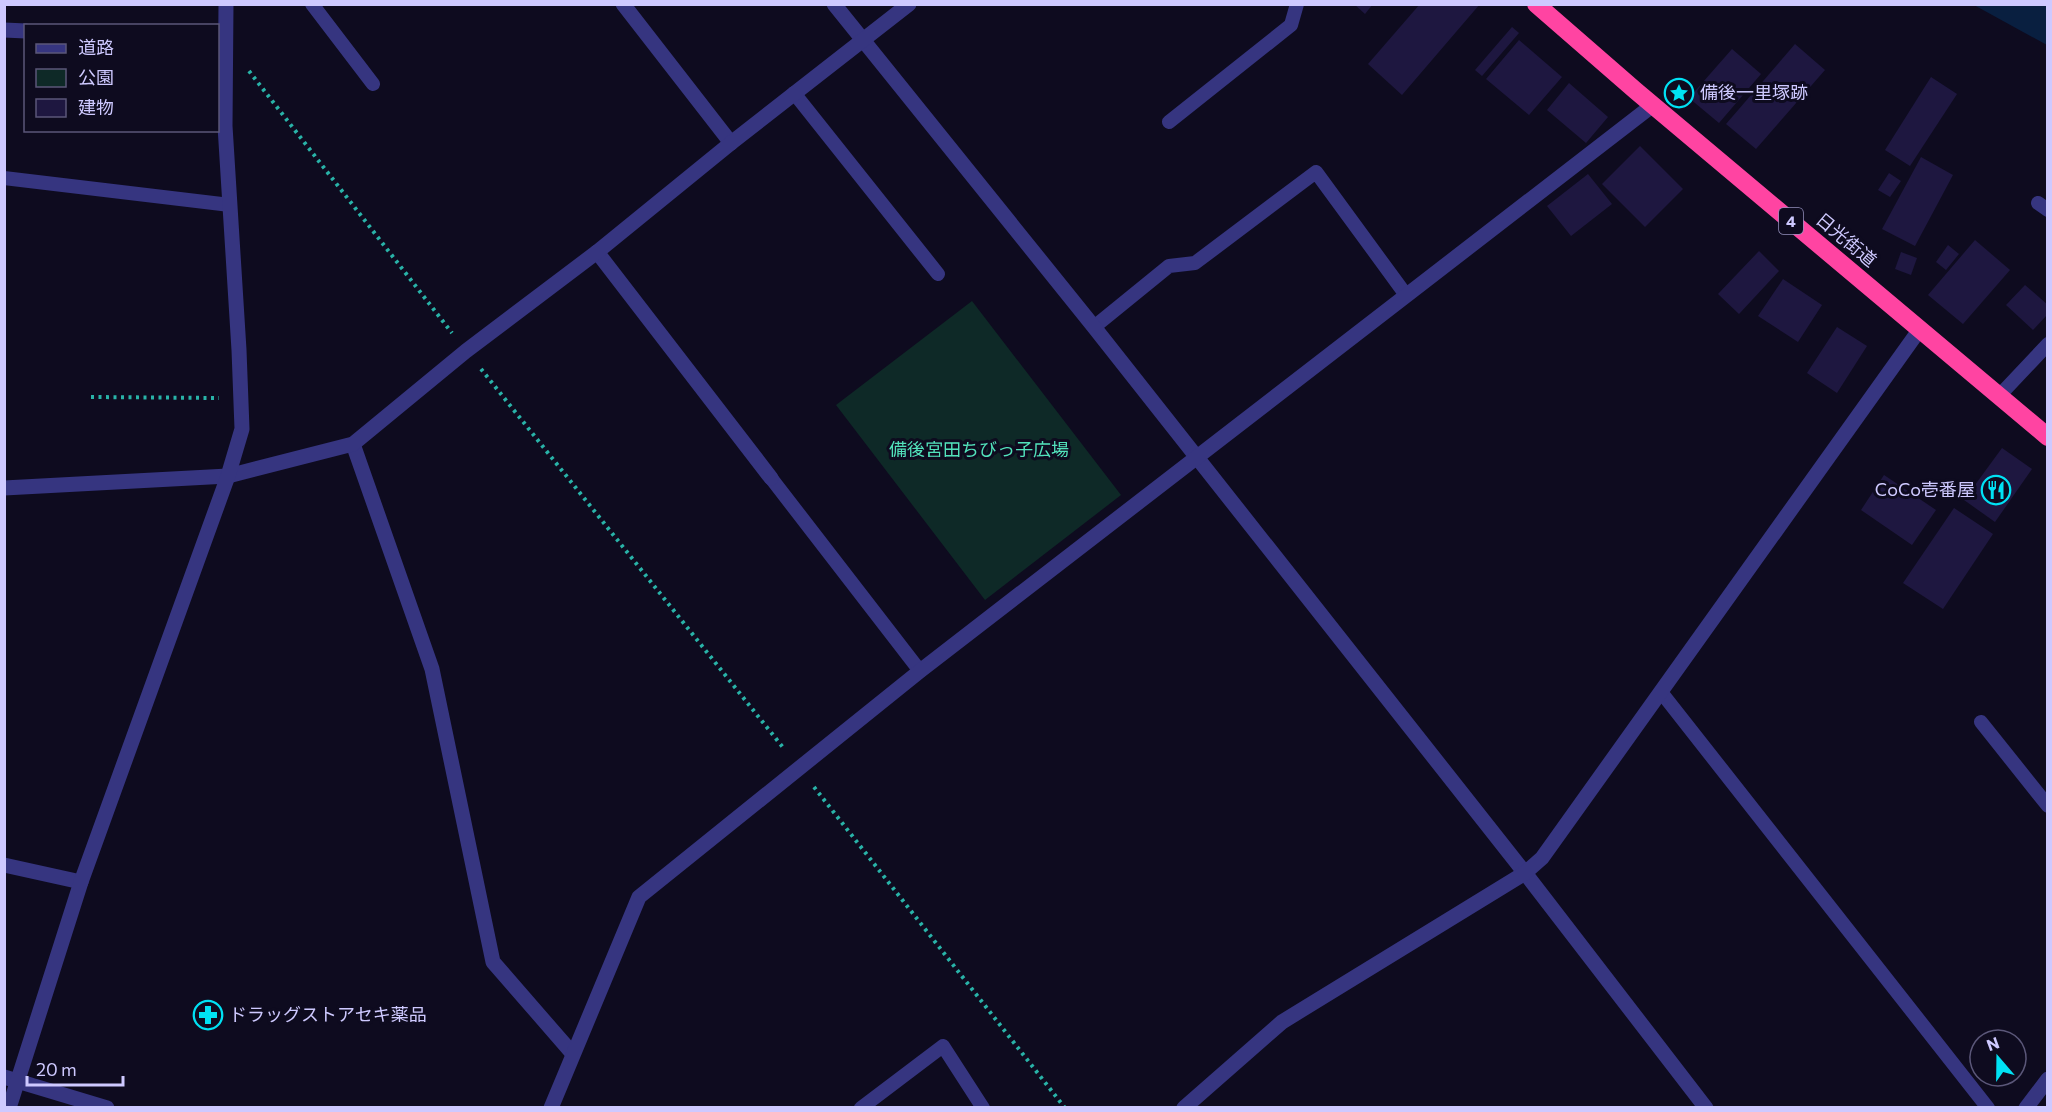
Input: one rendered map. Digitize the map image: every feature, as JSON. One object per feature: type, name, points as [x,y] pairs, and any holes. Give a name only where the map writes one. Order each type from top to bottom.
[{"type":"highway","name":"日光街道","points":[[1536,4],[2048,437]]},
{"type":"street","points":[[9,1107],[11,1078],[228,476],[242,429],[225,126],[222,41],[226,4]]},
{"type":"street","points":[[622,4],[731,143]]},
{"type":"street","points":[[834,4],[1094,327],[1525,873],[1706,1107]]},
{"type":"street","points":[[4,488],[228,476],[353,444],[466,351],[597,252],[731,143],[909,4]]},
{"type":"street","points":[[4,30],[24,31]]},
{"type":"street","points":[[551,1107],[639,897],[920,671],[1653,105]]},
{"type":"street","points":[[597,252],[771,478]]},
{"type":"street","points":[[1184,1107],[1282,1022],[1525,873],[1542,858],[1920,329]]},
{"type":"street","points":[[353,444],[432,669],[493,962],[573,1054]]},
{"type":"street","points":[[4,865],[81,882]]},
{"type":"street","points":[[11,1078],[107,1107]]},
{"type":"street","points":[[2026,1107],[2048,1079]]},
{"type":"lane","points":[[312,4],[373,84]]},
{"type":"lane","points":[[1169,122],[1291,25],[1297,4]]},
{"type":"lane","points":[[794,93],[938,274]]},
{"type":"lane","points":[[1094,327],[1169,266],[1194,263],[1316,172],[1406,295]]},
{"type":"lane","points":[[4,178],[230,205]]},
{"type":"lane","points":[[1999,396],[2048,344]]},
{"type":"lane","points":[[771,478],[920,671]]},
{"type":"lane","points":[[1661,692],[1988,1107]]},
{"type":"lane","points":[[1981,722],[2048,806]]},
{"type":"lane","points":[[861,1107],[943,1046],[983,1107]]},
{"type":"path","points":[[222,41],[1065,1107]]},
{"type":"path","points":[[91,397],[241,398]]},
{"type":"green space","name":"備後宮田ちびっ子広場","points":[[972,301],[1121,495],[985,600],[836,405]]},
{"type":"water","points":[[1974,5],[2047,5],[2047,45]]},
{"type":"building","points":[[1354,4],[1373,4],[1365,14]]},
{"type":"building","points":[[1420,4],[1480,4],[1402,95],[1368,64]]},
{"type":"building","points":[[1512,27],[1519,33],[1482,76],[1475,70]]},
{"type":"building","points":[[1519,40],[1562,77],[1529,115],[1486,79]]},
{"type":"building","points":[[1795,44],[1825,70],[1756,149],[1726,124]]},
{"type":"building","points":[[1732,49],[1761,74],[1719,123],[1689,98]]},
{"type":"building","points":[[1931,77],[1957,94],[1910,166],[1885,150]]},
{"type":"building","points":[[1569,83],[1608,117],[1586,143],[1547,110]]},
{"type":"building","points":[[1640,146],[1683,189],[1645,227],[1602,184]]},
{"type":"building","points":[[1921,157],[1953,175],[1915,246],[1882,229]]},
{"type":"building","points":[[1889,173],[1901,181],[1890,197],[1878,190]]},
{"type":"building","points":[[1588,174],[1612,204],[1571,236],[1547,206]]},
{"type":"building","points":[[1975,240],[2010,270],[1963,324],[1928,295]]},
{"type":"building","points":[[1948,245],[1959,254],[1946,270],[1936,262]]},
{"type":"building","points":[[1759,251],[1779,271],[1739,314],[1718,294]]},
{"type":"building","points":[[1901,252],[1917,258],[1911,275],[1895,269]]},
{"type":"building","points":[[1783,279],[1822,305],[1798,342],[1758,316]]},
{"type":"building","points":[[2025,285],[2048,305],[2048,314],[2033,330],[2006,305]]},
{"type":"building","points":[[1837,327],[1867,346],[1837,393],[1807,373]]},
{"type":"building","points":[[2002,448],[2032,469],[1995,522],[1964,500]]},
{"type":"building","points":[[1884,475],[1936,510],[1912,545],[1861,510]]},
{"type":"building","points":[[1954,508],[1993,534],[1943,609],[1903,583]]},
{"type":"place","name":"備後一里塚跡","points":[[1679,93]]},
{"type":"place","name":"CoCo壱番屋","points":[[1996,490]]},
{"type":"place","name":"ドラッグストアセキ薬品","points":[[208,1015]]}]
